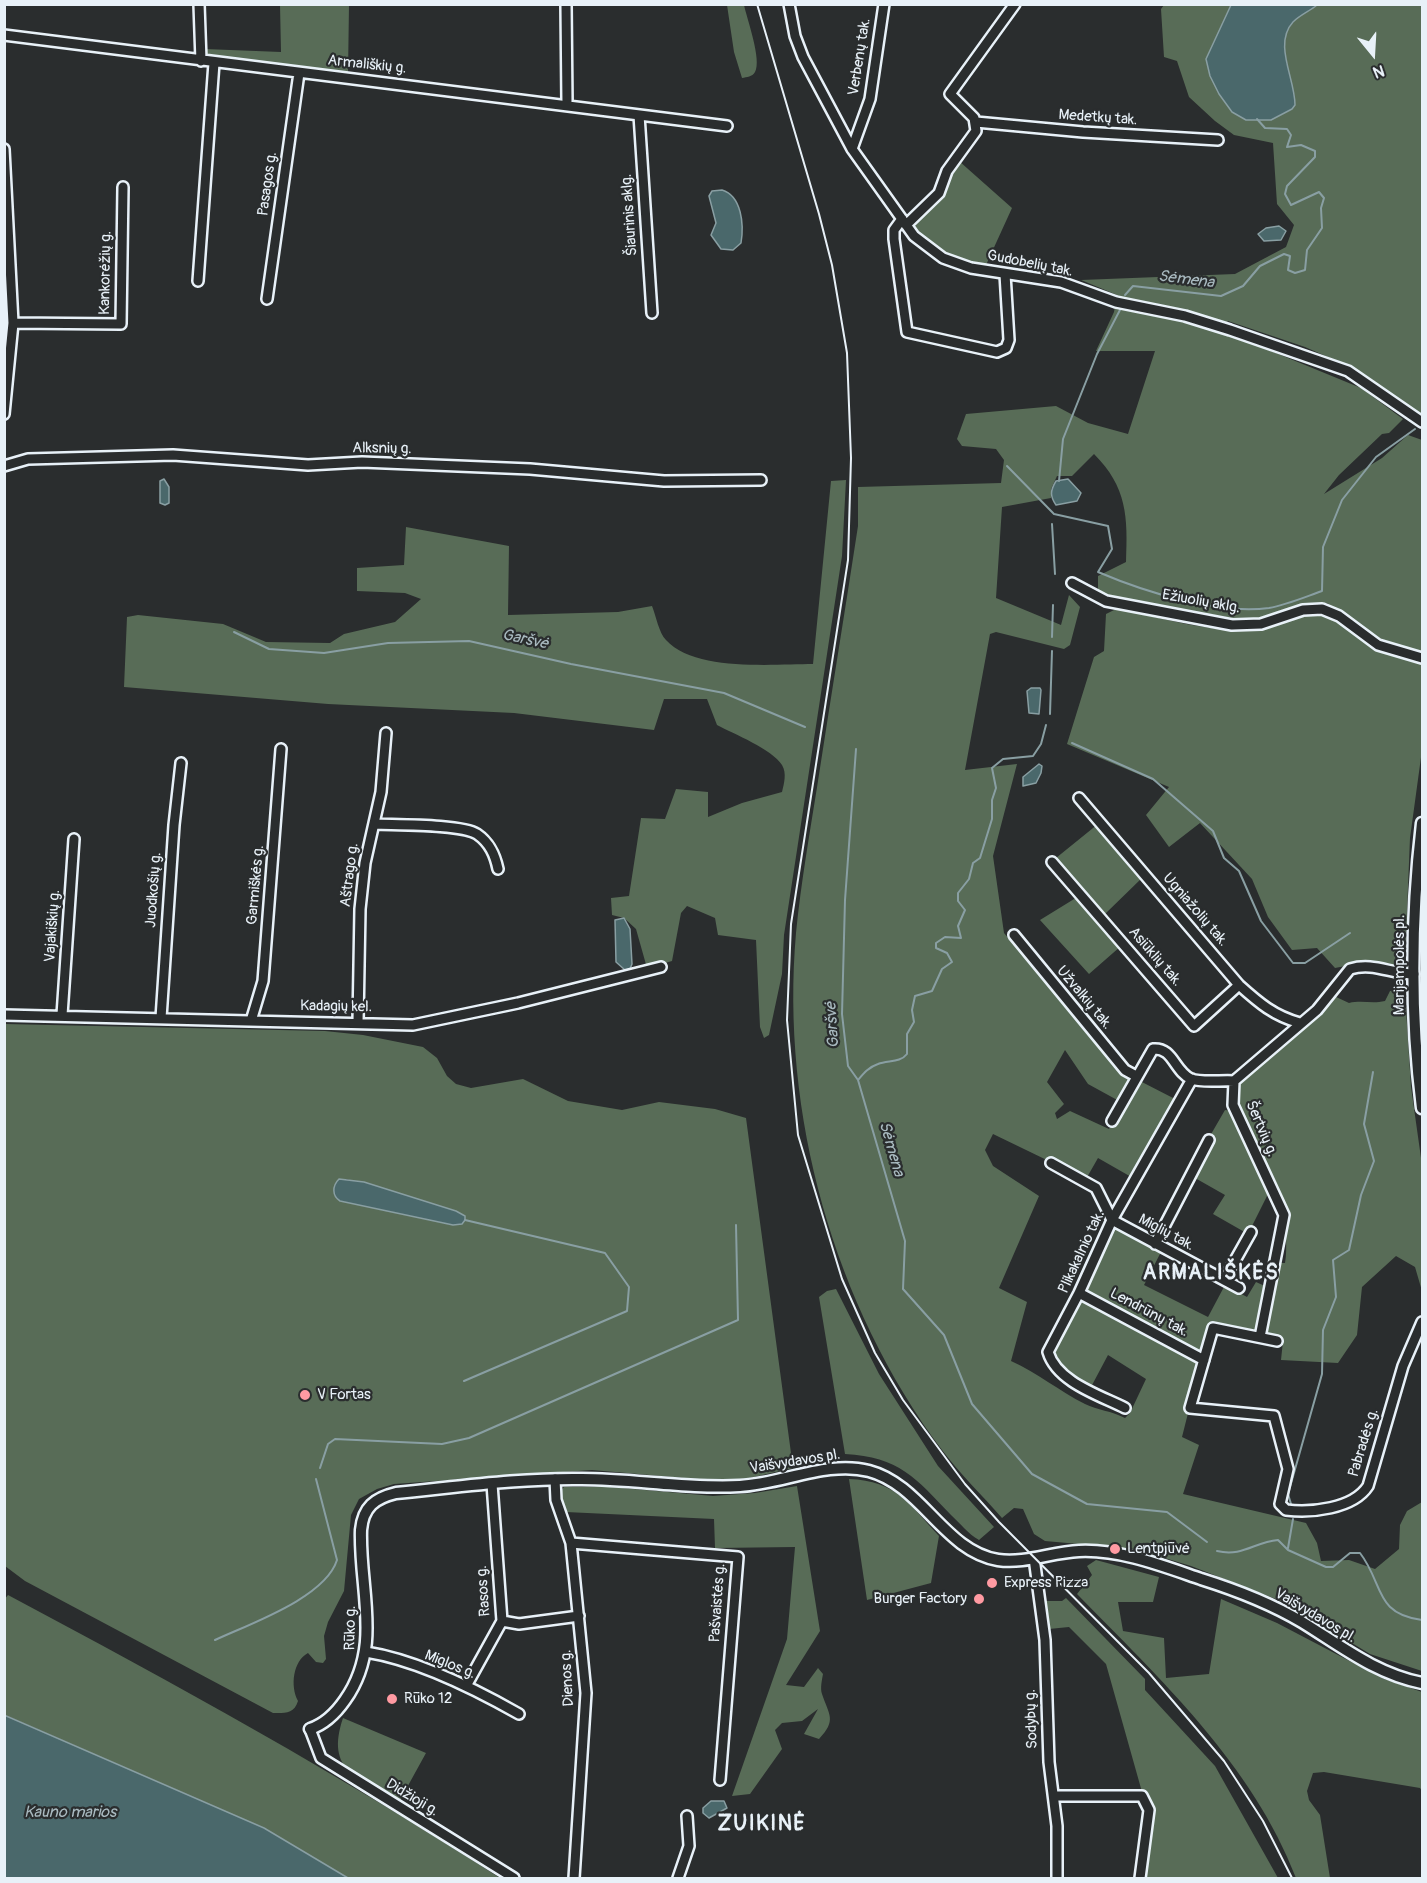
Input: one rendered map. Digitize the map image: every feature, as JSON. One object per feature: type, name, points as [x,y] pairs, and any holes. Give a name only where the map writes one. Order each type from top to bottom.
[{"type":"main road","name":"Marijampolės pl.","points":[[1422,823],[1416,886],[1414,974],[1418,988],[1422,1108]]},
{"type":"main road","name":"Vaišvydavos pl.","points":[[368,1506],[385,1496],[396,1493],[555,1479],[611,1479],[720,1486],[768,1483],[840,1469],[867,1471],[903,1487],[958,1540],[979,1554],[1008,1561],[1063,1552],[1100,1552],[1172,1569],[1262,1601],[1304,1623],[1368,1664],[1422,1683]]},
{"type":"main road","name":"Rūko g.","points":[[310,1729],[325,1722],[342,1705],[358,1679],[366,1652],[368,1625],[360,1541],[362,1519],[368,1506]]},
{"type":"street","points":[[199,4],[201,61]]},
{"type":"street","points":[[566,4],[567,104]]},
{"type":"street","name":"Gudobelių tak.","points":[[789,4],[795,36],[803,57],[852,149],[914,236],[942,258],[971,268],[1061,282],[1116,302],[1185,316],[1348,371],[1422,422]]},
{"type":"street","name":"Verbenų tak.","points":[[852,149],[870,99],[884,4]]},
{"type":"street","points":[[1005,274],[1009,340],[1006,348],[997,352],[907,332],[894,230],[939,193],[947,171],[976,131],[976,122],[950,94],[1015,4]]},
{"type":"street","name":"Armališkių g.","points":[[4,35],[214,63],[567,104],[727,126]]},
{"type":"street","points":[[198,281],[214,63]]},
{"type":"street","name":"Pasagos g.","points":[[267,299],[299,73]]},
{"type":"street","name":"Šiaurinis aklg.","points":[[639,115],[652,313]]},
{"type":"street","name":"Medetkų tak.","points":[[976,122],[1083,132],[1218,140]]},
{"type":"street","points":[[4,149],[12,323],[4,414]]},
{"type":"street","name":"Kankorėžių g.","points":[[12,323],[120,324],[123,187]]},
{"type":"street","name":"Alksnių g.","points":[[4,466],[28,459],[174,455],[308,465],[362,462],[530,469],[664,481],[761,480]]},
{"type":"street","name":"Ežiuolių aklg.","points":[[1072,583],[1106,601],[1232,625],[1261,624],[1303,610],[1322,609],[1339,616],[1378,645],[1422,658]]},
{"type":"street","name":"Aštrago g.","points":[[358,1022],[360,909],[365,863],[375,824],[386,734]]},
{"type":"street","name":"Garmiškės g.","points":[[252,1021],[263,981],[282,749]]},
{"type":"street","name":"Juodkošių g.","points":[[161,1018],[174,825],[181,763]]},
{"type":"street","name":"Ugniažolių tak.","points":[[1079,798],[1239,985],[1262,1006],[1281,1018],[1300,1023]]},
{"type":"street","points":[[375,824],[456,829],[475,833],[494,853],[498,869]]},
{"type":"street","name":"Vajakiškių g.","points":[[62,1015],[74,839]]},
{"type":"street","name":"Asiūklių tak.","points":[[1052,862],[1194,1026],[1239,985]]},
{"type":"street","name":"Užvalkių tak.","points":[[1014,935],[1125,1070],[1136,1076]]},
{"type":"street","points":[[1112,1121],[1153,1049],[1161,1048],[1168,1053],[1176,1067],[1192,1079],[1234,1081],[1317,1010],[1350,969],[1373,965],[1397,973],[1414,974]]},
{"type":"street","name":"Kadagių kel.","points":[[4,1015],[358,1022],[405,1025],[431,1022],[661,967]]},
{"type":"street","name":"Plikakalnio tak.","points":[[1125,1408],[1066,1378],[1051,1362],[1048,1352],[1079,1293],[1112,1220],[1192,1079]]},
{"type":"street","name":"Šertvių g.","points":[[1234,1081],[1233,1105],[1284,1215],[1260,1337]]},
{"type":"street","points":[[1155,1244],[1209,1140]]},
{"type":"street","points":[[1051,1163],[1096,1188],[1112,1220]]},
{"type":"street","name":"Miglių tak.","points":[[1112,1220],[1239,1288]]},
{"type":"street","points":[[1224,1280],[1251,1232]]},
{"type":"street","name":"Lendrūnų tak.","points":[[1079,1293],[1204,1360]]},
{"type":"street","name":"Pabradės g.","points":[[1204,1360],[1191,1408],[1274,1416],[1288,1469],[1279,1501],[1286,1510],[1313,1510],[1359,1497],[1368,1486],[1403,1366],[1422,1322]]},
{"type":"street","points":[[1204,1360],[1213,1328],[1277,1341]]},
{"type":"street","name":"Dienos g.","points":[[555,1479],[556,1500],[571,1543],[586,1693],[585,1738],[574,1878]]},
{"type":"street","name":"Rasos g.","points":[[466,1686],[502,1621],[492,1484]]},
{"type":"street","name":"Pašvaistės g.","points":[[571,1543],[738,1557],[720,1780]]},
{"type":"street","name":"Sodybų g.","points":[[1034,1558],[1045,1640],[1049,1762],[1054,1796],[1057,1878]]},
{"type":"street","points":[[502,1621],[519,1624],[579,1616]]},
{"type":"street","name":"Miglos g.","points":[[366,1652],[394,1658],[466,1686],[519,1714]]},
{"type":"street","name":"Didžioji g.","points":[[310,1729],[321,1758],[514,1878]]},
{"type":"street","points":[[1054,1796],[1142,1796],[1149,1810],[1140,1878]]},
{"type":"street","points":[[678,1878],[689,1846],[687,1815]]},
{"type":"green space","points":[[280,5],[349,5],[348,74],[204,58],[205,49],[281,52]]},
{"type":"green space","points":[[727,5],[744,5],[757,58],[755,72],[742,78],[734,52]]},
{"type":"green space","points":[[1164,5],[1231,5],[1206,59],[1210,76],[1271,120],[1292,109],[1295,105],[1283,44],[1286,32],[1295,20],[1317,5],[1422,5],[1422,415],[1353,368],[1305,347],[1228,321],[1220,330],[1361,388],[1403,419],[1389,433],[1382,434],[1339,475],[1324,494],[1382,458],[1408,435],[1422,440],[1422,654],[1398,649],[1369,636],[1327,603],[1248,621],[1108,596],[1098,590],[1098,576],[1126,562],[1126,531],[1119,491],[1105,466],[1094,454],[1072,476],[1057,476],[1051,489],[1051,498],[1002,507],[996,598],[1061,625],[1069,595],[1080,607],[1070,645],[1064,649],[996,632],[990,634],[965,770],[1017,764],[993,856],[1004,933],[1131,1080],[1119,1101],[1088,1084],[1065,1050],[1047,1082],[1064,1104],[1055,1113],[1057,1119],[1070,1111],[1109,1129],[1138,1080],[1175,1099],[1133,1178],[1098,1158],[1086,1179],[993,1134],[985,1150],[993,1166],[1039,1196],[999,1288],[1027,1302],[1011,1361],[1085,1404],[1125,1418],[1130,1413],[1146,1379],[1108,1355],[1091,1387],[1068,1376],[1051,1352],[1113,1228],[1161,1252],[1144,1285],[1208,1317],[1225,1285],[1247,1297],[1256,1282],[1267,1287],[1258,1335],[1210,1326],[1182,1437],[1199,1445],[1183,1494],[1306,1523],[1317,1543],[1321,1561],[1349,1560],[1375,1569],[1399,1549],[1400,1525],[1407,1511],[1422,1502],[1422,1671],[1370,1654],[1286,1603],[1191,1566],[1135,1549],[1045,1541],[1034,1534],[1023,1509],[1014,1508],[1002,1518],[942,1450],[904,1394],[871,1334],[844,1271],[822,1205],[807,1138],[797,1069],[793,1001],[796,933],[858,526],[858,487],[1001,483],[1004,460],[996,449],[962,446],[957,439],[966,414],[1056,406],[1088,423],[1128,434],[1155,351],[1096,351],[1114,312],[1117,295],[1081,280],[1235,274],[1286,247],[1294,225],[1277,204],[1273,143],[1234,135],[1215,121],[1189,97],[1177,61],[1164,57],[1161,9]]},
{"type":"green space","points":[[959,161],[1012,208],[986,265],[946,254],[922,236],[915,226],[936,201]]},
{"type":"green space","points":[[846,480],[842,556],[784,935],[782,974],[769,1035],[764,1038],[760,1027],[756,940],[718,935],[715,918],[687,906],[681,913],[672,961],[647,968],[636,929],[624,918],[612,915],[611,898],[629,896],[641,818],[665,819],[676,789],[708,792],[708,817],[742,803],[782,792],[785,775],[782,765],[762,748],[717,725],[707,699],[664,699],[654,730],[514,713],[328,704],[124,687],[127,617],[138,615],[223,624],[266,642],[330,643],[344,634],[395,622],[421,599],[405,593],[357,591],[357,568],[404,565],[406,527],[509,546],[508,615],[618,612],[652,606],[666,640],[679,650],[696,657],[736,664],[813,664],[831,481]]},
{"type":"green space","points":[[1116,609],[1198,626],[1232,630],[1257,628],[1307,613],[1327,614],[1338,619],[1362,640],[1380,651],[1422,663],[1422,750],[1410,838],[1405,961],[1400,970],[1371,961],[1335,968],[1317,948],[1292,950],[1268,917],[1252,879],[1200,823],[1169,847],[1146,815],[1169,787],[1067,744],[1094,657],[1104,651],[1106,614]]},
{"type":"green space","points":[[1098,824],[1143,877],[1105,914],[1056,858]]},
{"type":"green space","points":[[1079,896],[1121,946],[1089,974],[1040,920]]},
{"type":"green space","points":[[1398,990],[1406,1009],[1411,1087],[1422,1165],[1422,1291],[1415,1267],[1396,1256],[1362,1287],[1357,1335],[1338,1363],[1281,1360],[1283,1341],[1265,1335],[1265,1331],[1279,1263],[1285,1263],[1288,1217],[1237,1106],[1236,1092],[1240,1083],[1334,996],[1349,1003],[1380,1002],[1385,1001],[1390,991]]},
{"type":"green space","name":"V Fortas","points":[[5,1024],[325,1031],[363,1035],[423,1047],[437,1058],[447,1076],[456,1084],[471,1088],[523,1079],[568,1101],[622,1110],[659,1102],[715,1109],[746,1118],[793,1468],[741,1480],[707,1480],[592,1470],[394,1484],[377,1489],[359,1499],[351,1515],[344,1591],[328,1622],[324,1636],[326,1659],[323,1663],[316,1662],[308,1653],[299,1662],[294,1674],[294,1688],[298,1701],[291,1711],[285,1713],[273,1713],[25,1581],[5,1566]],"holes":[[[346,1179],[456,1211],[453,1225],[340,1201],[336,1198],[334,1187]]]},
{"type":"green space","points":[[1225,1110],[1232,1111],[1270,1190],[1248,1234],[1213,1214],[1225,1195],[1188,1174]]},
{"type":"green space","points":[[836,1289],[879,1374],[938,1466],[994,1527],[979,1540],[905,1472],[879,1460],[845,1454],[819,1297],[827,1291]]},
{"type":"green space","points":[[849,1479],[879,1484],[891,1489],[910,1504],[939,1536],[931,1583],[867,1600]]},
{"type":"green space","points":[[797,1486],[820,1631],[786,1685],[804,1687],[818,1668],[823,1674],[821,1692],[829,1712],[830,1722],[819,1739],[804,1734],[818,1709],[802,1721],[782,1723],[775,1730],[782,1749],[750,1794],[732,1796],[787,1639],[795,1547],[715,1548],[714,1519],[566,1512],[560,1492],[564,1487],[611,1487],[713,1496],[755,1493]]},
{"type":"green space","points":[[1096,1560],[1159,1577],[1153,1602],[1118,1602],[1123,1631],[1164,1638],[1166,1678],[1209,1674],[1221,1599],[1277,1623],[1382,1678],[1422,1692],[1422,1791],[1420,1788],[1324,1772],[1313,1773],[1307,1791],[1309,1800],[1320,1815],[1330,1878],[1296,1878],[1278,1837],[1230,1761],[1171,1691],[1077,1594],[1092,1575],[1087,1566]]},
{"type":"green space","points":[[8,1595],[257,1731],[380,1803],[500,1878],[348,1878],[264,1828],[5,1715],[4,1600]]},
{"type":"green space","points":[[1066,1598],[1145,1679],[1145,1690],[1215,1766],[1278,1878],[1145,1878],[1153,1811],[1142,1792],[1106,1664],[1069,1627],[1049,1629],[1044,1601],[1062,1601]]},
{"type":"green space","points":[[343,1718],[426,1753],[399,1802],[370,1787],[349,1771],[342,1762],[338,1750]]},
{"type":"water","points":[[1231,5],[1317,5],[1293,22],[1287,31],[1286,62],[1295,105],[1292,109],[1271,120],[1246,120],[1232,112],[1210,76],[1206,59]]},
{"type":"water","points":[[722,190],[734,198],[742,220],[741,243],[733,250],[721,249],[711,235],[716,223],[709,196],[712,191]]},
{"type":"water","points":[[1279,226],[1286,231],[1281,240],[1264,241],[1258,234],[1266,228]]},
{"type":"water","points":[[164,479],[169,487],[169,503],[165,505],[160,503],[160,481]]},
{"type":"water","points":[[1068,479],[1081,493],[1077,501],[1056,505],[1052,493],[1054,485],[1056,481]]},
{"type":"water","points":[[1031,688],[1041,690],[1039,714],[1029,713],[1027,691]]},
{"type":"water","points":[[1039,764],[1042,766],[1041,773],[1036,783],[1023,786],[1023,777]]},
{"type":"water","points":[[624,918],[630,929],[632,964],[630,969],[625,970],[616,962],[615,920]]},
{"type":"water","points":[[339,1179],[364,1182],[456,1211],[465,1216],[465,1220],[462,1224],[453,1225],[340,1201],[334,1191]]},
{"type":"water","name":"Kauno marios","points":[[4,1715],[264,1828],[348,1878],[5,1878]]},
{"type":"water","points":[[711,1801],[724,1801],[727,1808],[709,1818],[703,1813],[703,1808]]},
{"type":"waterway","name":"Sėmena","points":[[1125,295],[1133,286],[1221,296],[1243,286],[1260,266],[1284,254],[1290,256],[1288,270],[1295,273],[1305,270],[1307,250],[1322,228],[1321,208],[1324,198],[1319,192],[1291,205],[1285,194],[1287,186],[1315,157],[1315,151],[1301,145],[1287,147],[1291,135],[1287,129],[1265,128],[1257,119]]},
{"type":"waterway","name":"Sėmena","points":[[1059,481],[1063,439],[1097,354],[1121,308]]},
{"type":"waterway","points":[[1007,466],[1054,514],[1108,526],[1112,549],[1098,572],[1159,594],[1205,605],[1227,608],[1269,608],[1322,591],[1323,547],[1342,500],[1376,457],[1415,429]]},
{"type":"waterway","name":"Sėmena","points":[[1052,524],[1055,574]]},
{"type":"waterway","name":"Sėmena","points":[[1052,637],[1053,605]]},
{"type":"waterway","name":"Garšvė","points":[[234,632],[269,649],[324,653],[388,643],[469,641],[571,664],[724,693],[805,727]]},
{"type":"waterway","name":"Sėmena","points":[[1050,714],[1052,651]]},
{"type":"waterway","name":"Sėmena","points":[[1046,725],[1041,744],[1033,756],[1003,759],[992,768],[996,788],[992,800],[992,819],[980,858],[973,863],[969,879],[958,893],[958,901],[965,910],[958,926],[961,938],[945,937],[936,943],[936,948],[947,953],[952,962],[942,969],[932,991],[915,996],[912,1010],[914,1022],[907,1034],[907,1054],[901,1059],[872,1067],[858,1080],[905,1241],[903,1289],[944,1335],[972,1404],[1032,1474],[1087,1504],[1167,1512],[1207,1542]]},
{"type":"waterway","points":[[1072,743],[1153,779],[1213,831],[1224,858],[1239,871],[1261,921],[1293,963],[1305,963],[1350,933]]},
{"type":"waterway","name":"Garšvė","points":[[856,749],[845,900],[842,1014],[848,1066],[858,1080]]},
{"type":"waterway","points":[[1291,1504],[1288,1494],[1322,1374],[1323,1330],[1336,1297],[1333,1260],[1349,1250],[1361,1195],[1374,1161],[1364,1124],[1373,1072]]},
{"type":"waterway","points":[[464,1381],[627,1311],[629,1287],[605,1253],[465,1220]]},
{"type":"waterway","points":[[320,1468],[328,1444],[335,1439],[442,1444],[469,1438],[738,1320],[736,1225]]},
{"type":"waterway","points":[[215,1640],[265,1618],[302,1598],[330,1574],[337,1560],[316,1479]]},
{"type":"waterway","points":[[1288,1548],[1293,1519]]},
{"type":"waterway","name":"Sėmena","points":[[1217,1551],[1241,1551],[1278,1540],[1288,1550],[1326,1567],[1333,1567],[1350,1553],[1360,1553],[1388,1604],[1395,1611],[1407,1617],[1422,1620]]},
{"type":"railway","points":[[757,4],[832,265],[847,353],[851,458],[848,560],[791,924],[787,1020],[798,1135],[842,1279],[875,1353],[903,1400],[965,1484],[999,1522],[1149,1673],[1224,1761],[1263,1821],[1292,1878]]},
{"type":"place","name":"V Fortas","points":[[305,1395]]},
{"type":"place","name":"Lentpjūvė","points":[[1115,1549]]},
{"type":"place","name":"Express Pizza","points":[[992,1583]]},
{"type":"place","name":"Burger Factory","points":[[979,1599]]},
{"type":"place","name":"Rūko 12","points":[[392,1699]]},
{"type":"district","name":"ARMALIŠKĖS","points":[[1211,1274]]},
{"type":"district","name":"ZUIKINĖ","points":[[762,1825]]}]
